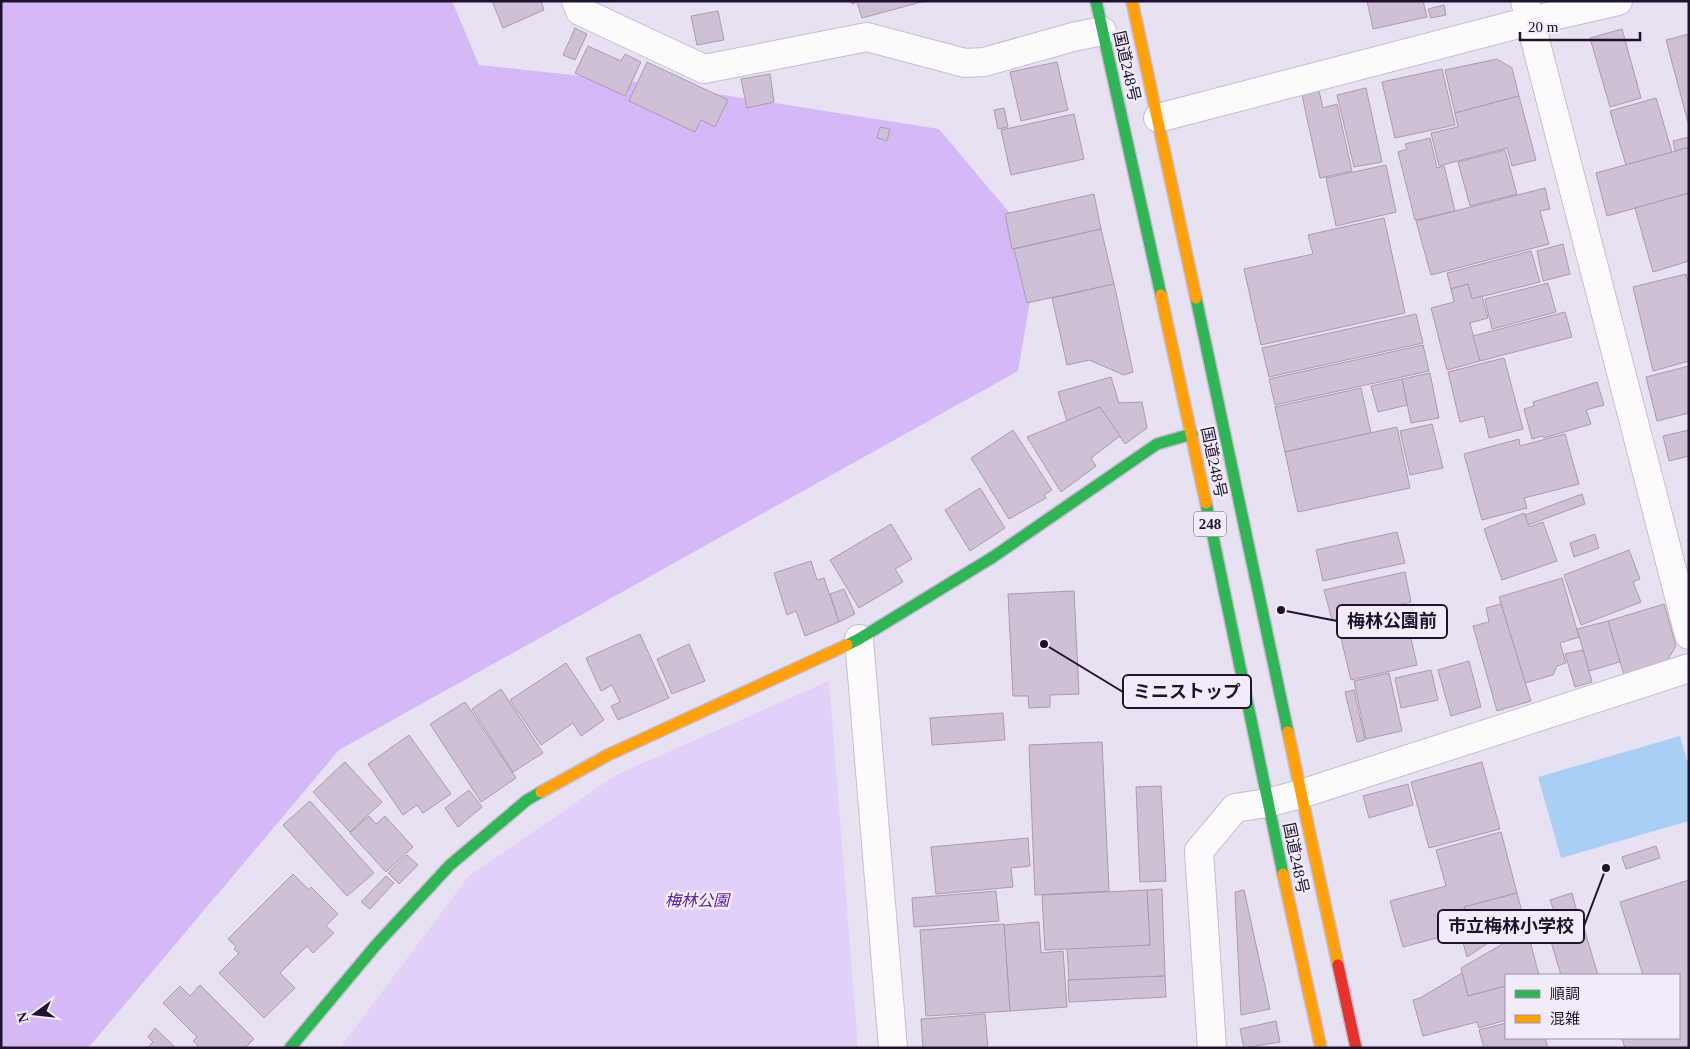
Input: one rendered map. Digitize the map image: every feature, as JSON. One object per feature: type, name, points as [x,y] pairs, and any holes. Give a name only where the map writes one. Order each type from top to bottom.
[{"type":"main road","name":"国道248号","points":[[1096,1],[1192,434],[1321,1048]]},
{"type":"main road","name":"国道248号","points":[[1132,1],[1356,1048]]},
{"type":"main road","points":[[290,1048],[376,945],[450,865],[527,800],[608,755],[859,639],[993,557],[1158,444],[1192,434]]},
{"type":"street","points":[[576,1],[580,11],[704,69],[867,37],[965,63],[984,62],[1073,37],[1102,31]]},
{"type":"street","points":[[1158,118],[1527,11],[1618,1]]},
{"type":"street","points":[[1527,11],[1689,635]]},
{"type":"street","points":[[859,639],[893,1048]]},
{"type":"street","points":[[1212,1048],[1199,851],[1235,808],[1268,803],[1301,794],[1689,668]]},
{"type":"green space","name":"梅林公園","points":[[829,681],[858,1048],[340,1048],[469,876],[616,775]]},
{"type":"shaded area","points":[[1,1],[452,1],[479,65],[647,83],[939,129],[1039,248],[1018,371],[339,750],[88,1048],[1,1048]]},
{"type":"water","points":[[1680,736],[1689,767],[1689,821],[1561,858],[1538,777]]},
{"type":"building","points":[[492,1],[541,1],[544,10],[503,28]]},
{"type":"building","points":[[851,1],[925,1],[862,18],[857,2],[852,4]]},
{"type":"building","points":[[1367,1],[1423,1],[1427,17],[1373,29]]},
{"type":"building","points":[[1444,5],[1446,15],[1431,18],[1428,9]]},
{"type":"building","points":[[718,11],[724,40],[697,45],[691,16]]},
{"type":"building","points":[[575,28],[587,34],[575,60],[563,55]]},
{"type":"building","points":[[1622,29],[1641,98],[1610,107],[1590,38]]},
{"type":"building","points":[[1689,34],[1689,126],[1666,40]]},
{"type":"building","points":[[588,46],[621,61],[625,54],[641,62],[625,96],[575,73]]},
{"type":"building","points":[[1497,59],[1512,68],[1519,96],[1455,113],[1445,70]]},
{"type":"building","points":[[647,62],[728,100],[715,127],[701,120],[695,132],[629,101]]},
{"type":"building","points":[[1057,62],[1068,110],[1021,121],[1010,72]]},
{"type":"building","points":[[1442,69],[1455,125],[1395,138],[1382,82]]},
{"type":"building","points":[[770,74],[774,102],[747,108],[741,79]]},
{"type":"building","points":[[1366,88],[1382,162],[1354,167],[1337,95]]},
{"type":"building","points":[[1319,91],[1323,108],[1337,104],[1352,171],[1320,178],[1302,95]]},
{"type":"building","points":[[1519,96],[1536,160],[1512,166],[1507,148],[1439,166],[1431,133],[1458,127],[1455,113]]},
{"type":"building","points":[[1656,98],[1672,152],[1626,165],[1610,111]]},
{"type":"building","points":[[1004,108],[1008,127],[998,129],[994,110]]},
{"type":"building","points":[[1074,114],[1084,159],[1011,175],[1001,130]]},
{"type":"building","points":[[880,127],[890,129],[887,141],[877,138]]},
{"type":"building","points":[[1689,137],[1689,147],[1675,151],[1673,141]]},
{"type":"building","points":[[1430,138],[1437,168],[1444,166],[1455,211],[1415,220],[1398,152],[1407,149],[1405,144]]},
{"type":"building","points":[[1687,148],[1689,155],[1689,193],[1607,216],[1596,173]]},
{"type":"building","points":[[1505,150],[1517,194],[1470,206],[1458,162]]},
{"type":"building","points":[[1386,165],[1396,212],[1336,226],[1326,178]]},
{"type":"building","points":[[1545,188],[1550,209],[1540,211],[1549,244],[1431,275],[1416,221]]},
{"type":"building","points":[[1689,193],[1689,261],[1653,272],[1635,208]]},
{"type":"building","points":[[1094,194],[1101,229],[1012,249],[1005,214]]},
{"type":"building","points":[[1384,218],[1405,313],[1261,345],[1244,269],[1313,254],[1308,235]]},
{"type":"building","points":[[1101,229],[1114,284],[1027,303],[1014,249]]},
{"type":"building","points":[[1563,244],[1570,274],[1543,281],[1537,251]]},
{"type":"building","points":[[1531,251],[1540,282],[1472,299],[1468,284],[1451,289],[1447,273]]},
{"type":"building","points":[[1686,274],[1689,286],[1689,361],[1653,371],[1633,287]]},
{"type":"building","points":[[1548,283],[1556,312],[1492,329],[1485,299]]},
{"type":"building","points":[[1114,284],[1133,372],[1124,375],[1089,360],[1067,365],[1052,298]]},
{"type":"building","points":[[1468,284],[1472,299],[1482,296],[1488,318],[1470,323],[1480,361],[1447,370],[1431,308],[1454,302],[1451,289]]},
{"type":"building","points":[[1565,312],[1572,337],[1480,361],[1473,336]]},
{"type":"building","points":[[1416,314],[1423,343],[1269,377],[1262,348]]},
{"type":"building","points":[[1423,345],[1429,371],[1275,405],[1269,379]]},
{"type":"building","points":[[1504,358],[1523,429],[1489,438],[1484,416],[1460,422],[1448,372]]},
{"type":"building","points":[[1689,366],[1689,413],[1657,421],[1646,377]]},
{"type":"building","points":[[1430,373],[1439,418],[1411,423],[1402,379]]},
{"type":"building","points":[[1111,377],[1119,403],[1142,402],[1147,428],[1125,444],[1100,407],[1067,421],[1058,392]]},
{"type":"building","points":[[1402,379],[1407,405],[1378,412],[1371,386]]},
{"type":"building","points":[[1597,382],[1604,405],[1586,410],[1591,424],[1544,438],[1542,436],[1532,439],[1524,409],[1534,406],[1533,402]]},
{"type":"building","points":[[1361,388],[1371,433],[1285,452],[1275,407]]},
{"type":"building","points":[[1100,407],[1120,436],[1091,458],[1096,466],[1061,492],[1027,437]]},
{"type":"building","points":[[1432,424],[1443,468],[1410,475],[1400,431]]},
{"type":"building","points":[[1397,427],[1410,488],[1298,512],[1285,452]]},
{"type":"building","points":[[1013,430],[1052,490],[1044,495],[1046,498],[1009,519],[971,458]]},
{"type":"building","points":[[1689,430],[1689,456],[1669,461],[1663,436]]},
{"type":"building","points":[[1565,434],[1579,484],[1524,498],[1527,508],[1482,520],[1464,454],[1519,439],[1520,446]]},
{"type":"building","points":[[980,488],[1005,528],[970,551],[945,510]]},
{"type":"building","points":[[1582,494],[1585,504],[1528,525],[1525,515]]},
{"type":"building","points":[[1524,513],[1529,527],[1543,522],[1557,561],[1502,580],[1484,529]]},
{"type":"building","points":[[891,524],[912,559],[895,569],[903,582],[859,608],[830,560]]},
{"type":"building","points":[[1397,532],[1405,563],[1323,581],[1316,550]]},
{"type":"building","points":[[1595,534],[1599,548],[1574,557],[1570,543]]},
{"type":"building","points":[[1629,550],[1640,579],[1633,582],[1641,602],[1581,625],[1564,575]]},
{"type":"building","points":[[811,561],[817,580],[824,578],[839,622],[805,636],[796,611],[787,615],[774,573]]},
{"type":"building","points":[[1405,572],[1411,602],[1332,620],[1324,590]]},
{"type":"building","points":[[1562,578],[1579,637],[1560,643],[1566,663],[1557,666],[1553,675],[1525,683],[1499,597]]},
{"type":"building","points":[[844,589],[855,614],[839,622],[830,594]]},
{"type":"building","points":[[1074,591],[1079,694],[1050,695],[1050,707],[1029,708],[1028,696],[1013,696],[1008,594]]},
{"type":"building","points":[[1501,604],[1531,701],[1497,711],[1473,626],[1489,622],[1486,608]]},
{"type":"building","points":[[1664,604],[1676,646],[1665,664],[1624,675],[1608,621]]},
{"type":"building","points":[[1405,612],[1417,665],[1351,680],[1341,638],[1347,637],[1345,625]]},
{"type":"building","points":[[1608,621],[1620,662],[1589,671],[1577,629]]},
{"type":"building","points":[[640,634],[669,698],[618,720],[611,706],[620,702],[612,685],[601,691],[586,658]]},
{"type":"building","points":[[689,644],[705,681],[672,694],[657,659]]},
{"type":"building","points":[[1583,650],[1592,682],[1575,687],[1565,654]]},
{"type":"building","points":[[1469,661],[1481,707],[1451,716],[1438,670]]},
{"type":"building","points":[[566,663],[604,720],[581,736],[573,723],[541,745],[510,700]]},
{"type":"building","points":[[1431,670],[1438,700],[1401,708],[1395,678]]},
{"type":"building","points":[[1389,673],[1402,731],[1366,739],[1354,681]]},
{"type":"building","points":[[501,689],[543,753],[513,772],[472,709]]},
{"type":"building","points":[[1354,690],[1365,740],[1357,742],[1345,692]]},
{"type":"building","points":[[465,702],[516,778],[481,802],[430,724]]},
{"type":"building","points":[[1003,713],[1005,740],[932,745],[930,718]]},
{"type":"building","points":[[409,735],[451,794],[423,813],[417,805],[403,815],[368,764]]},
{"type":"building","points":[[1102,742],[1109,891],[1035,895],[1029,745]]},
{"type":"building","points":[[345,762],[382,802],[350,832],[313,792]]},
{"type":"building","points":[[1482,762],[1500,829],[1429,848],[1411,782]]},
{"type":"building","points":[[1408,784],[1413,805],[1369,818],[1363,796]]},
{"type":"building","points":[[1161,786],[1166,881],[1140,882],[1136,787]]},
{"type":"building","points":[[469,790],[482,807],[458,827],[445,808]]},
{"type":"building","points":[[310,801],[374,873],[347,896],[283,825]]},
{"type":"building","points":[[369,816],[376,824],[385,816],[413,847],[386,872],[350,833]]},
{"type":"building","points":[[1501,832],[1517,893],[1464,907],[1470,929],[1403,947],[1390,901],[1446,886],[1436,850]]},
{"type":"building","points":[[1028,838],[1030,866],[1011,868],[1013,887],[936,894],[931,847]]},
{"type":"building","points":[[1656,846],[1660,858],[1626,869],[1622,857]]},
{"type":"building","points":[[407,855],[418,865],[399,884],[388,873]]},
{"type":"building","points":[[293,874],[309,890],[311,887],[338,914],[326,926],[334,933],[313,953],[307,946],[280,973],[295,988],[264,1018],[219,973],[239,953],[228,939]]},
{"type":"building","points":[[386,876],[394,883],[370,909],[361,902]]},
{"type":"building","points":[[1689,880],[1689,1048],[1625,1048],[1622,1039],[1680,1039],[1680,974],[1643,974],[1620,902]]},
{"type":"building","points":[[1162,889],[1165,976],[1069,980],[1067,948],[1150,945],[1147,890]]},
{"type":"building","points":[[1147,890],[1150,945],[1045,950],[1042,895]]},
{"type":"building","points":[[1244,890],[1270,1009],[1241,1015],[1235,892]]},
{"type":"building","points":[[996,891],[999,921],[914,927],[912,898]]},
{"type":"building","points":[[1517,893],[1524,919],[1467,957],[1460,932],[1470,929],[1464,907]]},
{"type":"building","points":[[1572,893],[1577,912],[1557,919],[1550,900]]},
{"type":"building","points":[[1580,915],[1598,974],[1561,974],[1546,925]]},
{"type":"building","points":[[1039,922],[1041,953],[1063,951],[1067,1007],[1010,1011],[1004,925]]},
{"type":"building","points":[[1004,924],[1010,1011],[926,1016],[920,930]]},
{"type":"building","points":[[1527,930],[1539,974],[1505,974],[1505,986],[1468,996],[1461,968]]},
{"type":"building","points":[[1462,973],[1468,996],[1505,986],[1505,1020],[1479,1028],[1477,1022],[1423,1036],[1413,1000],[1420,998]]},
{"type":"building","points":[[1165,976],[1166,997],[1069,1002],[1068,980]]},
{"type":"building","points":[[200,985],[254,1039],[245,1048],[200,1048],[193,1041],[197,1037],[163,1003],[180,986],[190,996]]},
{"type":"building","points":[[985,1014],[988,1048],[923,1048],[921,1019]]},
{"type":"building","points":[[1276,1021],[1280,1042],[1244,1048],[1240,1029]]},
{"type":"building","points":[[1505,1023],[1505,1039],[1545,1039],[1548,1048],[1484,1048],[1479,1030]]},
{"type":"building","points":[[155,1028],[176,1048],[147,1048],[153,1042],[148,1037]]},
{"type":"traffic: fast","points":[[1096,1],[1161,295]]},
{"type":"traffic: fast","points":[[1196,298],[1288,732]]},
{"type":"traffic: fast","points":[[847,645],[993,557],[1157,444],[1192,434]]},
{"type":"traffic: fast","points":[[1206,503],[1283,874]]},
{"type":"traffic: fast","points":[[290,1048],[376,945],[450,865],[527,800],[541,792]]},
{"type":"traffic: slow","points":[[1132,1],[1196,298]]},
{"type":"traffic: slow","points":[[1161,295],[1206,503]]},
{"type":"traffic: slow","points":[[541,792],[608,755],[847,645]]},
{"type":"traffic: slow","points":[[1288,732],[1338,965]]},
{"type":"traffic: slow","points":[[1283,874],[1321,1048]]},
{"type":"traffic: jam","points":[[1338,965],[1356,1048]]},
{"type":"place","name":"梅林公園前","points":[[1281,610]]},
{"type":"place","name":"ミニストップ","points":[[1044,644]]},
{"type":"place","name":"市立梅林小学校","points":[[1606,868]]}]
